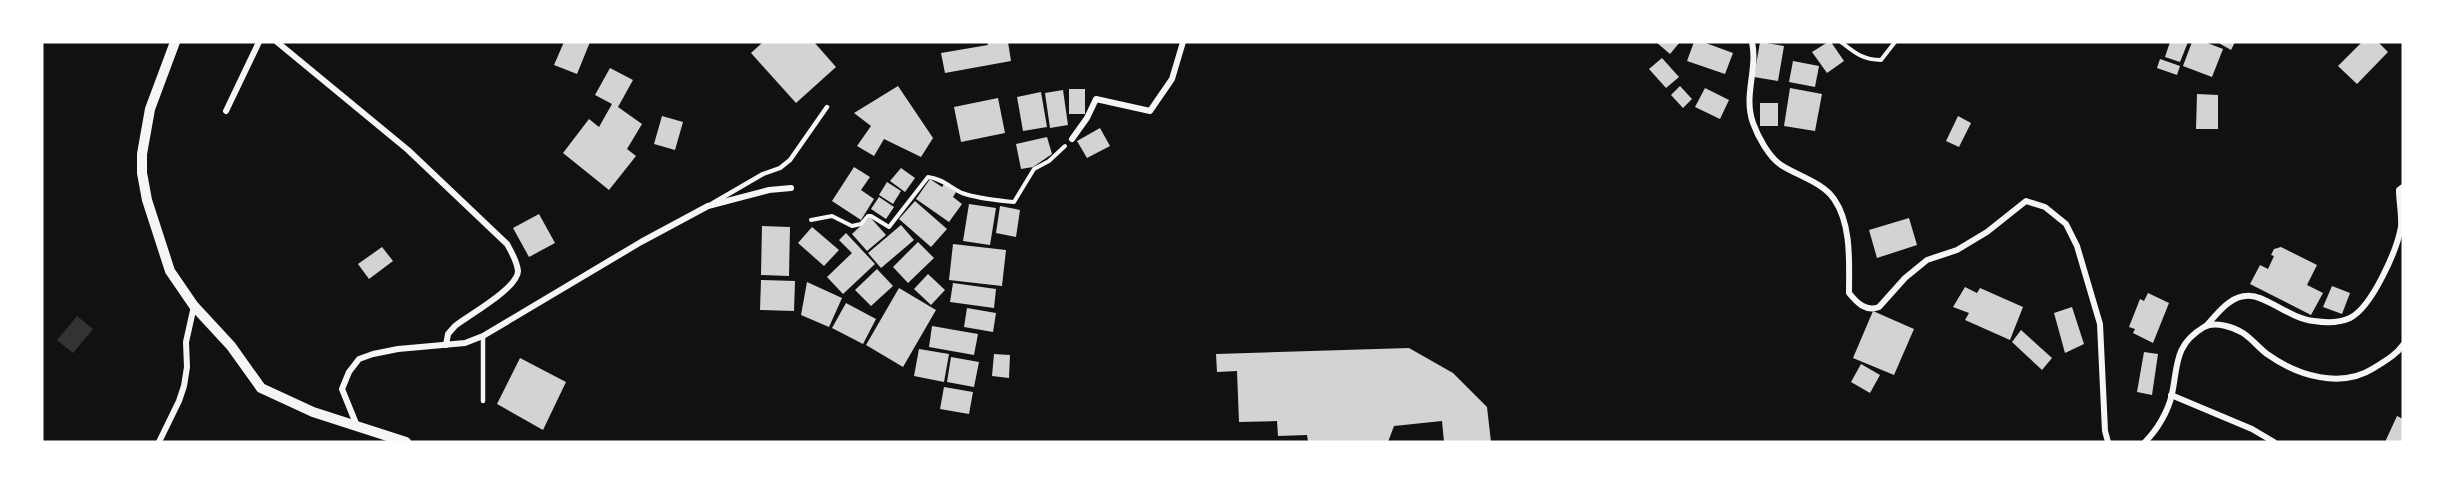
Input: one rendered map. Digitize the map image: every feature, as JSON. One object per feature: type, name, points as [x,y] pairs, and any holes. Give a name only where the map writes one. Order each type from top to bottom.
[{"type":"street","points":[[175,42],[150,109],[144,134],[142,173],[147,200],[170,272],[194,306],[231,346],[261,388],[313,412],[406,442]]},
{"type":"street","points":[[225,111],[259,42]]},
{"type":"street","points":[[277,42],[408,150],[507,244],[515,257],[518,272],[511,286],[455,326],[448,334],[446,345]]},
{"type":"street","points":[[1072,139],[1087,118],[1096,99],[1150,111],[1172,79],[1184,42]]},
{"type":"street","points":[[1752,42],[1752,70],[1748,96],[1753,124],[1762,142],[1778,164],[1816,184],[1834,199],[1845,223],[1849,293],[1860,305],[1868,309],[1879,307],[1905,278],[1927,260],[1957,249],[1987,232],[2026,201],[2045,207],[2066,224],[2077,246],[2100,324],[2105,431],[2108,442]]},
{"type":"street","points":[[357,427],[342,388],[349,372],[359,359],[398,349],[465,343],[483,336],[641,242],[708,206],[769,190],[791,188]]},
{"type":"street","points":[[2145,442],[2162,420],[2172,395],[2176,363],[2180,355],[2191,337],[2206,326],[2229,303],[2241,297],[2252,296],[2298,318],[2336,323],[2353,317],[2382,278],[2395,250],[2401,225],[2399,190],[2403,188]]},
{"type":"street","points":[[159,442],[184,386],[187,367],[186,342],[194,306]]},
{"type":"street","points":[[2206,326],[2225,326],[2243,333],[2266,354],[2295,371],[2345,380],[2362,376],[2398,352],[2403,345]]},
{"type":"street","points":[[2172,395],[2252,429],[2274,442]]},
{"type":"lane","points":[[708,206],[763,174],[780,168],[790,160],[827,107]]},
{"type":"lane","points":[[483,336],[483,401]]},
{"type":"path","points":[[1841,42],[1861,57],[1881,60],[1895,42]]},
{"type":"path","points":[[811,220],[832,216],[852,226],[861,224],[868,216],[871,216],[890,227],[928,177],[934,177],[960,192],[985,200],[1014,202],[1034,169],[1049,161],[1072,139]]},
{"type":"shaded area","points":[[77,316],[93,329],[73,353],[57,340]]},
{"type":"building","points":[[564,42],[590,42],[577,74],[554,65]]},
{"type":"building","points":[[763,42],[814,42],[836,67],[796,103],[751,53]]},
{"type":"building","points":[[987,42],[1008,42],[1011,61],[945,73],[941,53],[988,45]]},
{"type":"building","points":[[1656,42],[1680,42],[1670,54]]},
{"type":"building","points":[[1694,42],[1703,42],[1733,53],[1725,74],[1687,61]]},
{"type":"building","points":[[1760,42],[1784,46],[1778,81],[1754,77]]},
{"type":"building","points":[[1831,42],[1844,61],[1827,73],[1812,52]]},
{"type":"building","points":[[2170,42],[2188,42],[2180,62],[2165,57]]},
{"type":"building","points":[[2192,42],[2205,42],[2223,49],[2212,77],[2183,66]]},
{"type":"building","points":[[2217,42],[2235,42],[2231,50]]},
{"type":"building","points":[[2362,42],[2378,42],[2388,52],[2357,84],[2338,66]]},
{"type":"building","points":[[1662,58],[1679,77],[1666,88],[1649,69]]},
{"type":"building","points":[[2160,59],[2180,66],[2177,75],[2157,68]]},
{"type":"building","points":[[1793,61],[1819,66],[1815,87],[1789,82]]},
{"type":"building","points":[[610,68],[633,80],[618,107],[642,124],[627,149],[636,156],[609,190],[563,153],[589,119],[599,127],[612,104],[595,95]]},
{"type":"building","points":[[898,86],[933,138],[921,157],[884,139],[874,156],[857,146],[871,126],[854,113]]},
{"type":"building","points":[[1680,86],[1692,99],[1683,108],[1671,95]]},
{"type":"building","points":[[1705,88],[1729,100],[1720,119],[1695,107]]},
{"type":"building","points":[[1790,88],[1822,94],[1815,131],[1784,126]]},
{"type":"building","points":[[1069,89],[1085,89],[1085,114],[1069,114]]},
{"type":"building","points":[[1063,90],[1068,125],[1050,128],[1045,93]]},
{"type":"building","points":[[1041,92],[1047,127],[1023,131],[1017,97]]},
{"type":"building","points":[[2197,94],[2218,95],[2218,129],[2196,129]]},
{"type":"building","points":[[998,98],[1005,133],[961,142],[954,107]]},
{"type":"building","points":[[1760,103],[1778,103],[1778,126],[1760,126]]},
{"type":"building","points":[[662,116],[683,122],[675,150],[654,144]]},
{"type":"building","points":[[1958,116],[1971,123],[1959,147],[1946,141]]},
{"type":"building","points":[[1100,128],[1110,146],[1087,158],[1077,141]]},
{"type":"building","points":[[1047,137],[1052,154],[1033,167],[1021,169],[1016,144]]},
{"type":"building","points":[[854,167],[870,177],[861,190],[874,199],[861,220],[832,201]]},
{"type":"building","points":[[901,168],[915,178],[905,192],[890,181]]},
{"type":"building","points":[[930,179],[956,192],[953,197],[962,204],[949,222],[916,199]]},
{"type":"building","points":[[887,182],[901,191],[893,204],[879,195]]},
{"type":"building","points":[[879,197],[894,207],[886,219],[871,209]]},
{"type":"building","points":[[915,201],[947,229],[931,247],[899,219]]},
{"type":"building","points":[[969,204],[996,208],[990,245],[963,241]]},
{"type":"building","points":[[1000,206],[1020,210],[1016,237],[996,233]]},
{"type":"building","points":[[539,214],[555,243],[529,257],[513,228]]},
{"type":"building","points":[[870,217],[886,235],[867,251],[852,234]]},
{"type":"building","points":[[1909,218],[1917,245],[1877,258],[1869,230]]},
{"type":"building","points":[[901,225],[914,240],[881,268],[868,253]]},
{"type":"building","points":[[762,226],[790,227],[789,276],[761,275]]},
{"type":"building","points":[[812,227],[839,250],[824,266],[798,243]]},
{"type":"building","points":[[846,233],[875,264],[843,294],[827,277],[852,253],[839,240]]},
{"type":"building","points":[[918,242],[934,258],[908,283],[893,267]]},
{"type":"building","points":[[953,244],[1006,250],[1002,286],[949,280]]},
{"type":"building","points":[[382,247],[393,261],[369,279],[358,264]]},
{"type":"building","points":[[2281,247],[2317,265],[2307,285],[2323,293],[2311,315],[2250,284],[2260,265],[2268,269],[2274,256],[2271,255],[2274,249]]},
{"type":"building","points":[[877,269],[893,286],[871,306],[855,290]]},
{"type":"building","points":[[928,274],[945,290],[931,305],[914,289]]},
{"type":"building","points":[[761,280],[795,281],[794,311],[760,310]]},
{"type":"building","points":[[807,282],[842,298],[829,327],[801,315]]},
{"type":"building","points":[[953,283],[996,289],[994,308],[950,302]]},
{"type":"building","points":[[2332,286],[2350,293],[2342,314],[2323,307]]},
{"type":"building","points":[[1965,287],[1977,293],[1980,288],[2023,307],[2010,340],[1965,320],[1969,313],[1953,307]]},
{"type":"building","points":[[899,288],[936,310],[903,367],[866,345]]},
{"type":"building","points":[[2148,293],[2169,303],[2153,343],[2133,333],[2135,329],[2129,327],[2140,299],[2144,301]]},
{"type":"building","points":[[846,303],[876,319],[863,344],[832,328]]},
{"type":"building","points":[[2072,307],[2084,344],[2065,353],[2054,313]]},
{"type":"building","points":[[967,308],[996,313],[993,332],[964,327]]},
{"type":"building","points":[[1873,311],[1914,329],[1894,375],[1853,358]]},
{"type":"building","points":[[932,326],[978,334],[974,355],[929,347]]},
{"type":"building","points":[[2021,330],[2052,358],[2042,370],[2012,342]]},
{"type":"building","points":[[1409,348],[1453,373],[1487,407],[1491,442],[1444,442],[1442,421],[1394,426],[1388,442],[1308,442],[1307,435],[1278,436],[1277,421],[1239,422],[1237,371],[1217,372],[1216,354]]},
{"type":"building","points":[[919,349],[949,354],[944,382],[914,376]]},
{"type":"building","points":[[2144,352],[2158,354],[2152,395],[2137,392]]},
{"type":"building","points":[[994,354],[1010,355],[1009,378],[992,376]]},
{"type":"building","points":[[951,357],[979,362],[974,387],[947,382]]},
{"type":"building","points":[[520,358],[566,382],[543,430],[497,404]]},
{"type":"building","points":[[1861,364],[1880,375],[1870,393],[1851,382]]},
{"type":"building","points":[[944,387],[973,392],[969,414],[940,409]]},
{"type":"building","points":[[2397,416],[2403,419],[2403,442],[2385,442]]}]
